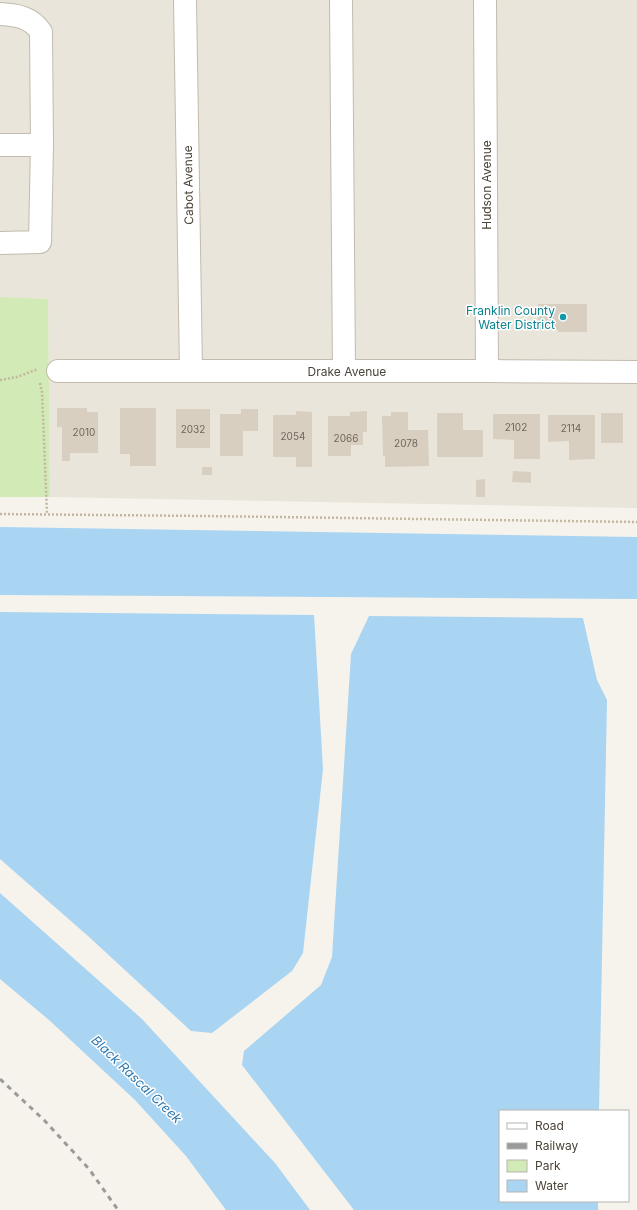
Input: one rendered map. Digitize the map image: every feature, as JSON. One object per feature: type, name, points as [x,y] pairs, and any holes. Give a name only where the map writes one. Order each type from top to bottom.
[{"type":"street","name":"Cabot Avenue","points":[[185,0],[191,371]]},
{"type":"street","points":[[341,0],[344,371]]},
{"type":"street","name":"Hudson Avenue","points":[[485,0],[488,371]]},
{"type":"street","points":[[0,14],[24,18],[35,24],[41,32],[42,146],[40,242],[0,243]]},
{"type":"street","points":[[0,145],[42,146]]},
{"type":"street","name":"Drake Avenue","points":[[48,370],[637,372]]},
{"type":"path","points":[[47,514],[42,392],[48,370],[55,362],[49,359],[43,360],[48,370]]},
{"type":"path","points":[[0,380],[48,370]]},
{"type":"path","points":[[0,514],[637,522]]},
{"type":"shaded area","points":[[0,0],[637,0],[637,508],[50,497],[48,299],[0,297]]},
{"type":"green space","points":[[0,297],[48,299],[50,497],[0,497]]},
{"type":"water","points":[[0,527],[637,537],[637,599],[0,595]]},
{"type":"water","points":[[0,612],[314,615],[323,769],[303,953],[292,971],[212,1033],[191,1031],[88,936],[0,859]]},
{"type":"water","points":[[369,616],[583,618],[597,680],[607,700],[599,1110],[499,1110],[499,1202],[598,1202],[598,1210],[354,1210],[242,1065],[244,1051],[321,985],[332,957],[351,654]]},
{"type":"water","name":"Black Rascal Creek","points":[[0,893],[142,1019],[275,1163],[310,1210],[226,1210],[186,1156],[135,1100],[49,1020],[0,979]]},
{"type":"building","name":"Franklin County Water District","points":[[538,304],[587,304],[587,332],[538,330]]},
{"type":"building","points":[[57,408],[87,408],[87,412],[98,412],[98,453],[70,453],[70,461],[62,461],[62,427],[57,427]]},
{"type":"building","points":[[120,408],[156,408],[156,466],[130,466],[130,454],[120,454]]},
{"type":"building","points":[[176,409],[210,409],[210,448],[176,448]]},
{"type":"building","points":[[241,409],[258,409],[258,431],[243,431],[243,456],[220,456],[220,414],[241,414]]},
{"type":"building","points":[[296,411],[312,412],[312,467],[296,467],[296,457],[273,457],[273,415],[296,415]]},
{"type":"building","points":[[367,411],[367,432],[363,432],[363,445],[351,445],[351,456],[328,456],[328,416],[350,416],[350,412]]},
{"type":"building","points":[[391,412],[408,412],[408,430],[428,430],[429,466],[385,467],[385,456],[383,456],[382,416],[391,416]]},
{"type":"building","points":[[437,413],[463,413],[463,430],[483,430],[483,457],[437,457]]},
{"type":"building","points":[[601,413],[623,413],[623,443],[601,443]]},
{"type":"building","points":[[493,414],[540,414],[540,459],[514,459],[514,440],[493,439]]},
{"type":"building","points":[[548,415],[595,415],[595,459],[569,460],[569,441],[548,442]]},
{"type":"building","points":[[202,467],[212,467],[212,475],[202,475]]},
{"type":"building","points":[[513,471],[531,472],[531,483],[512,482]]},
{"type":"building","points":[[485,479],[485,497],[476,497],[476,480]]},
{"type":"railway","points":[[0,1079],[44,1120],[89,1169],[118,1210]]},
{"type":"place","name":"Franklin County Water District","points":[[563,317]]}]
